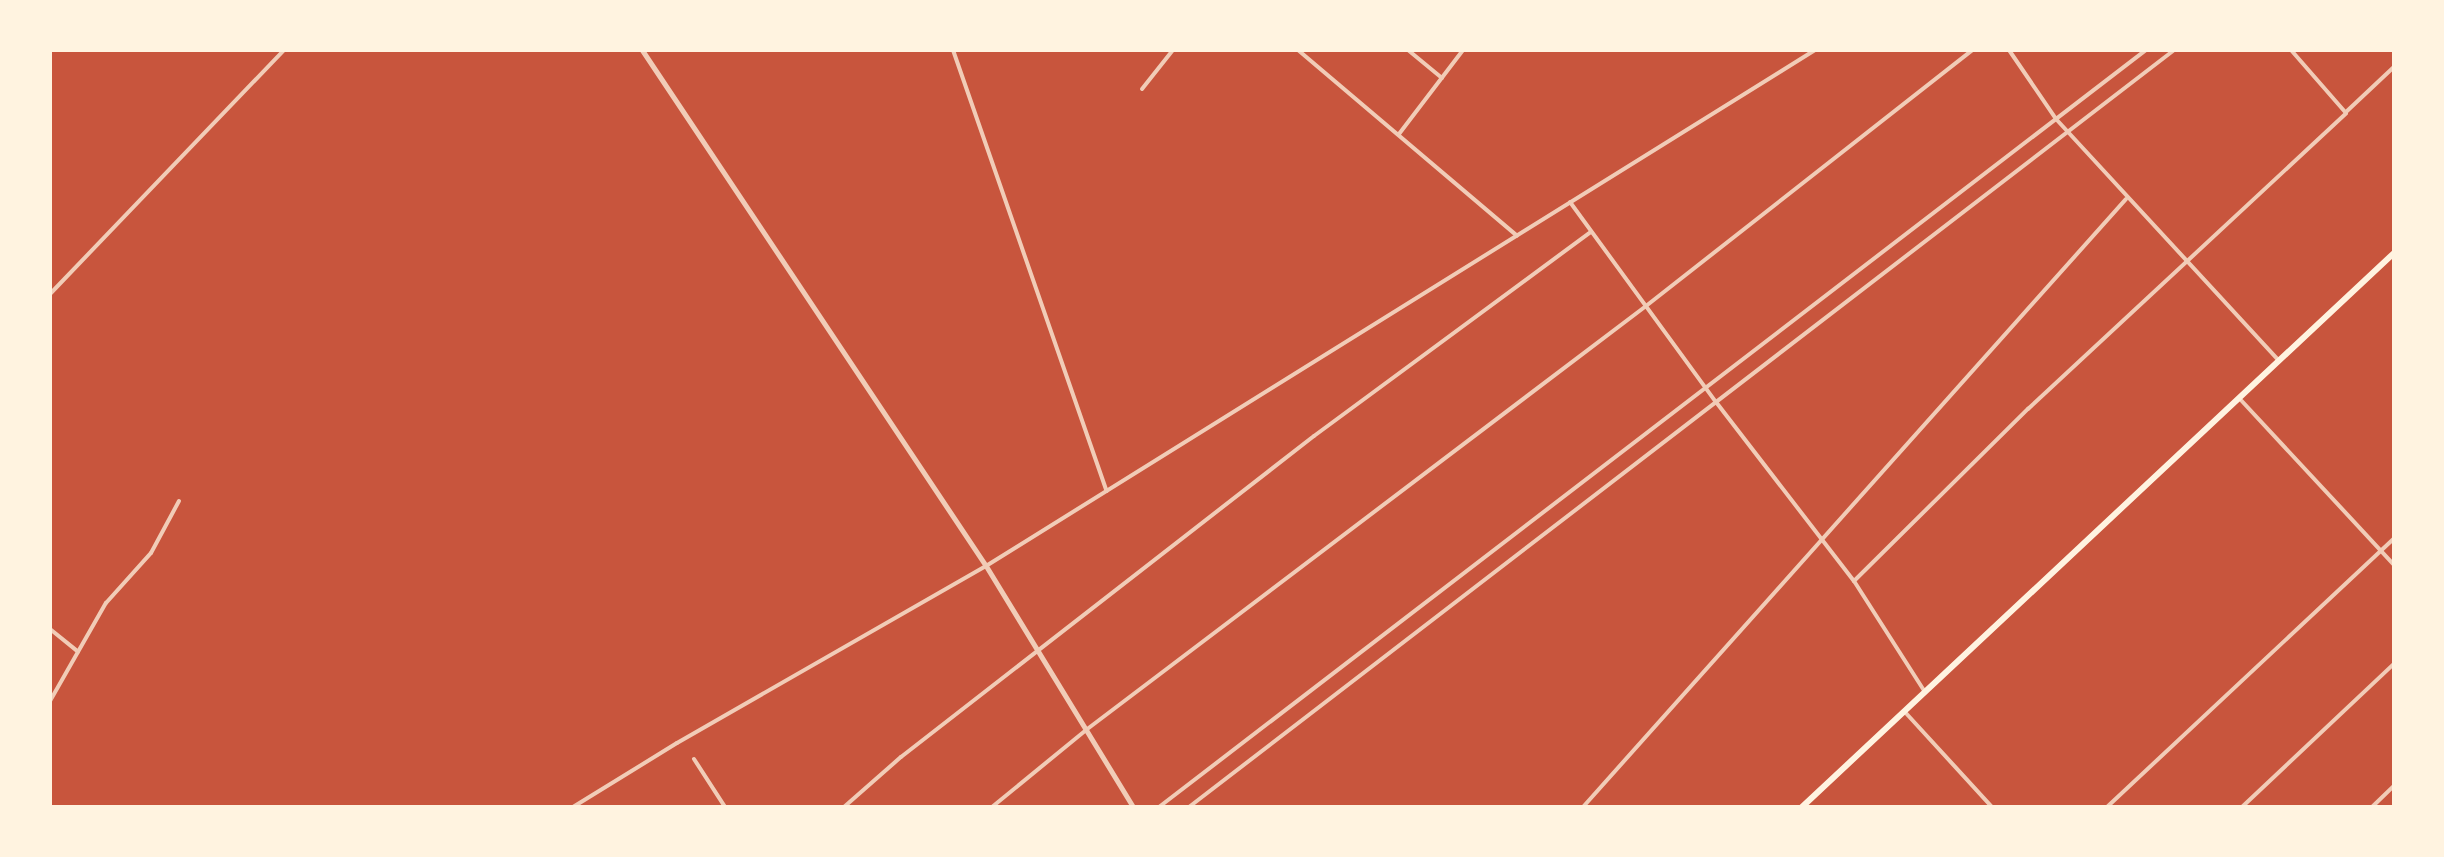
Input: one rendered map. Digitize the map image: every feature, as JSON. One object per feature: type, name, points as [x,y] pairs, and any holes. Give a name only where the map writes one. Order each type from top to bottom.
[{"type":"highway","points":[[1802,807],[2394,253]]},
{"type":"street","points":[[50,294],[284,50]]},
{"type":"street","points":[[642,50],[986,566],[1133,807]]},
{"type":"street","points":[[953,50],[1107,491]]},
{"type":"street","points":[[1142,89],[1173,50]]},
{"type":"street","points":[[1298,50],[1517,236]]},
{"type":"street","points":[[1408,50],[1442,78]]},
{"type":"street","points":[[1398,135],[1463,50]]},
{"type":"street","points":[[573,807],[677,743],[986,566],[1815,50]]},
{"type":"street","points":[[992,807],[1086,730],[1646,306],[1973,50]]},
{"type":"street","points":[[2009,50],[2066,131],[2279,361]]},
{"type":"street","points":[[1159,807],[2146,50]]},
{"type":"street","points":[[1189,807],[2174,50]]},
{"type":"street","points":[[2291,50],[2346,113]]},
{"type":"street","points":[[1854,581],[2028,409],[2394,67]]},
{"type":"street","points":[[1583,807],[2126,199]]},
{"type":"street","points":[[1570,202],[1716,402],[1854,581],[1925,692]]},
{"type":"street","points":[[844,807],[901,757],[1039,653],[1314,436],[1591,232]]},
{"type":"street","points":[[2239,398],[2394,565]]},
{"type":"street","points":[[50,701],[106,603],[151,553],[179,501]]},
{"type":"street","points":[[2107,807],[2394,538]]},
{"type":"street","points":[[50,629],[78,652]]},
{"type":"street","points":[[2242,807],[2394,664]]},
{"type":"street","points":[[1904,711],[1992,807]]},
{"type":"street","points":[[694,759],[725,807]]},
{"type":"street","points":[[2372,807],[2394,786]]}]
